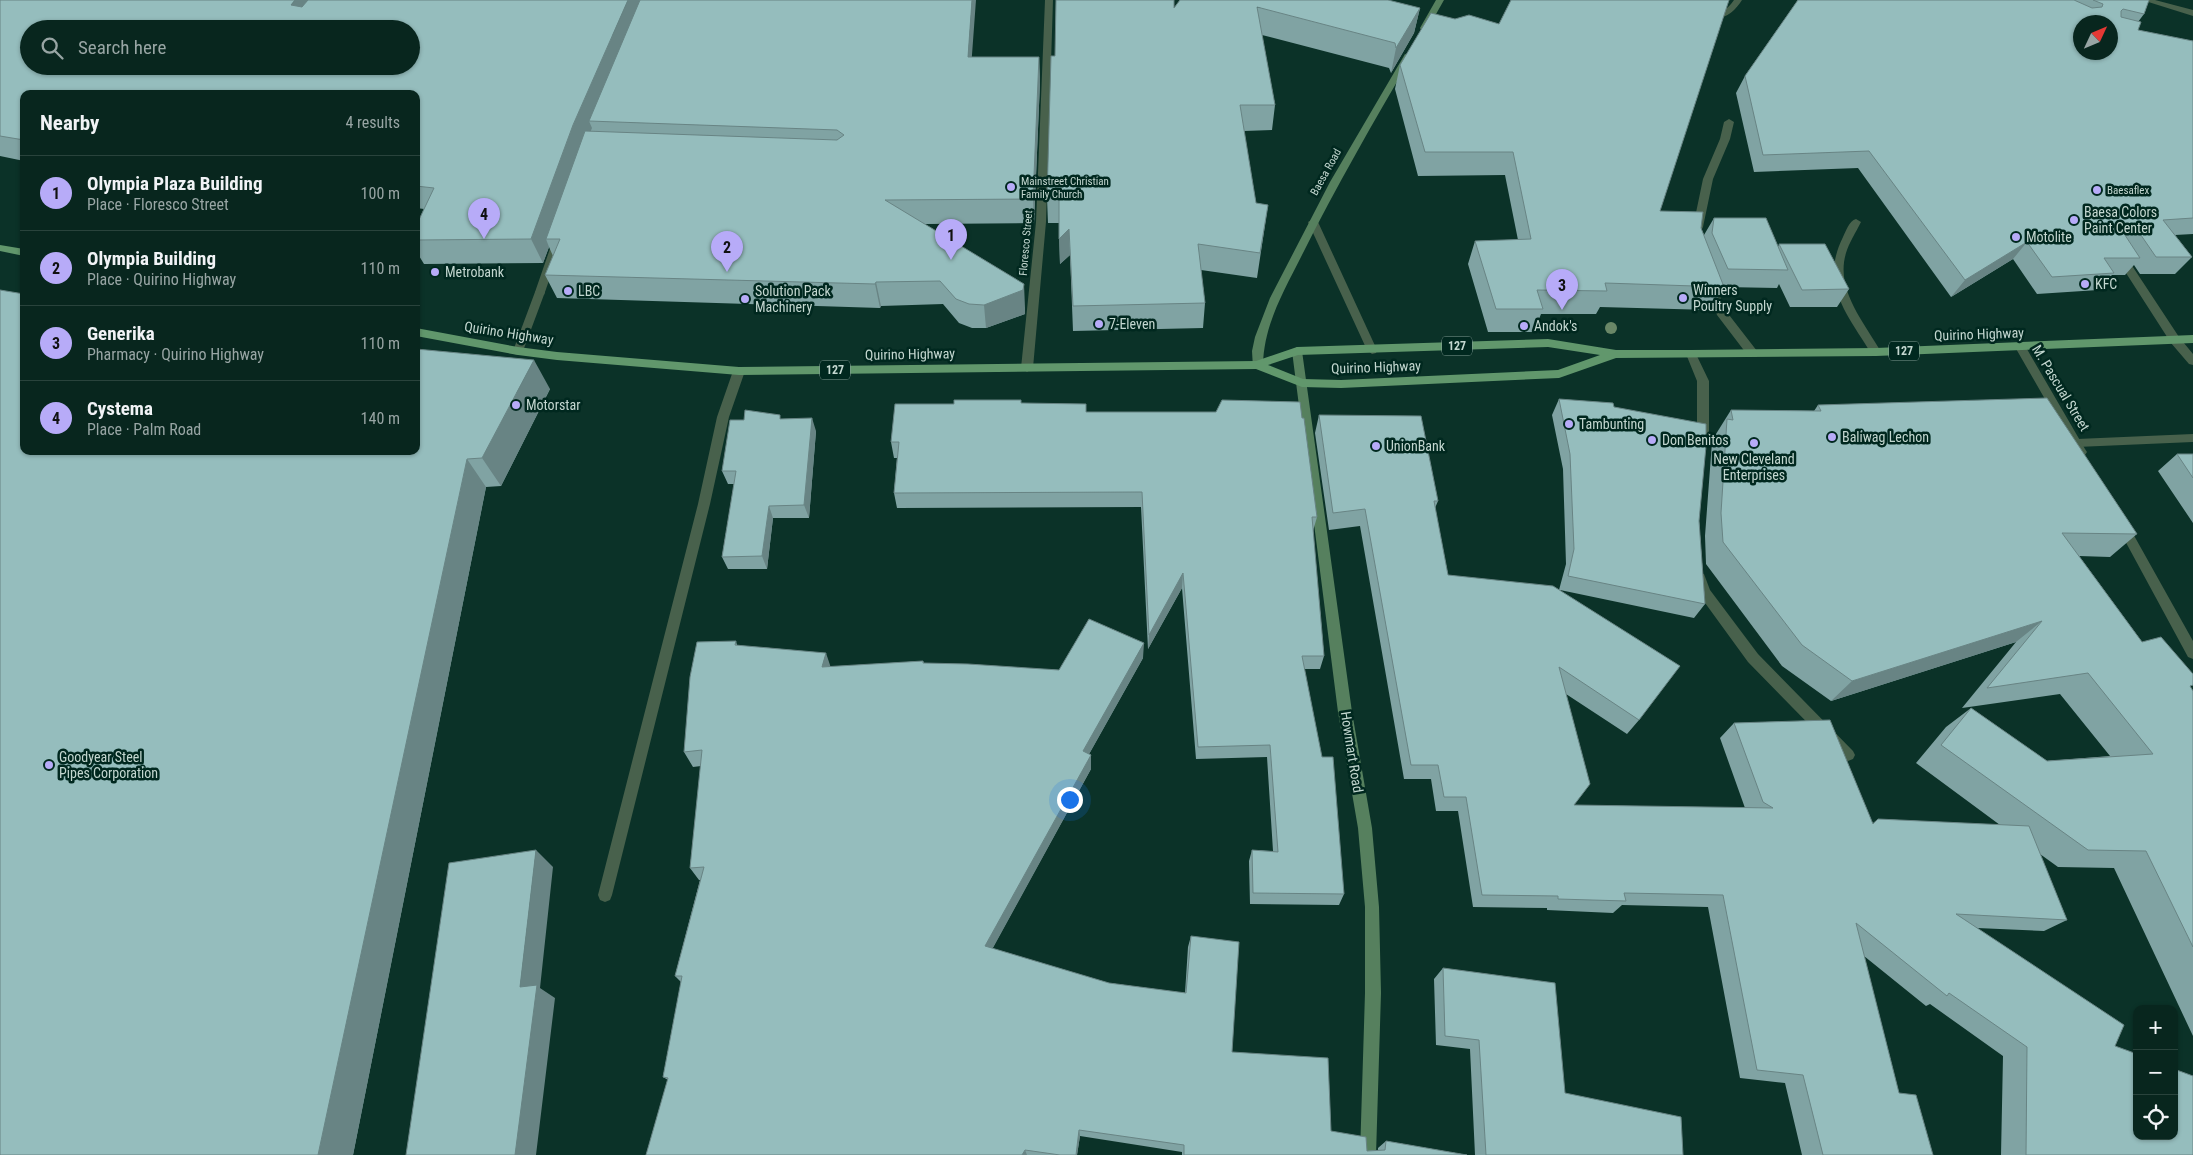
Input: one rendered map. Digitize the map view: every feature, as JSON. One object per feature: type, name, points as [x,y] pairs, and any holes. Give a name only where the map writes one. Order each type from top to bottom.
[{"type":"main road","points":[[0,248],[20,252]]},
{"type":"main road","name":"Quirino Highway","points":[[420,333],[518,351],[739,371],[1257,365],[1297,351],[1548,343],[1616,354],[1753,354],[1876,352],[2193,339]]},
{"type":"main road","name":"Quirino Highway","points":[[1257,365],[1302,382],[1342,384],[1559,374],[1616,354]]},
{"type":"street","name":"Floresco Street","points":[[1027,368],[1041,222],[1049,0]]},
{"type":"street","name":"Baesa Road","points":[[1257,365],[1256,346],[1261,330],[1329,190],[1440,0]]},
{"type":"street","points":[[1700,14],[1718,15],[1732,11],[1738,0]]},
{"type":"street","points":[[2146,0],[2193,13]]},
{"type":"street","points":[[1696,242],[1699,216],[1708,179],[1725,139],[1729,122]]},
{"type":"street","points":[[1313,222],[1372,350]]},
{"type":"street","points":[[1856,222],[1841,254],[1838,281],[1846,300],[1876,352]]},
{"type":"street","points":[[518,351],[562,230]]},
{"type":"street","points":[[2113,245],[2175,340],[2193,361]]},
{"type":"street","points":[[1705,273],[1721,312],[1753,354]]},
{"type":"street","name":"M. Pascual Street","points":[[2020,347],[2086,461]]},
{"type":"street","name":"Howmart Road","points":[[1297,351],[1345,712],[1365,828],[1372,907],[1373,993],[1368,1155]]},
{"type":"street","points":[[1691,354],[1703,381],[1704,453]]},
{"type":"street","points":[[605,895],[704,504],[723,417],[739,371]]},
{"type":"street","points":[[2077,443],[2193,438]]},
{"type":"street","points":[[2115,513],[2193,653]]},
{"type":"street","points":[[1698,565],[1704,592],[1753,658],[1848,754]]},
{"type":"building","points":[[0,0],[295,0],[291,5],[302,7],[308,0],[628,0],[573,125],[531,239],[420,240],[420,218],[434,188],[420,186],[420,90],[20,90],[20,139],[0,136]]},
{"type":"building","points":[[640,0],[972,0],[968,57],[1039,57],[1033,199],[885,200],[1024,284],[1023,290],[984,305],[969,304],[956,299],[940,281],[876,282],[875,284],[545,275],[560,239],[546,239],[585,131],[837,140],[844,135],[837,130],[589,121]]},
{"type":"building","points":[[1056,0],[1174,0],[1174,8],[1180,0],[1388,0],[1420,8],[1396,48],[1395,43],[1257,7],[1275,105],[1240,105],[1256,203],[1268,205],[1260,253],[1198,244],[1205,303],[1073,306],[1069,229],[1059,239],[1059,198],[1047,198],[1051,56],[1055,56]]},
{"type":"building","points":[[1511,0],[1729,0],[1660,211],[1703,212],[1701,228],[1724,287],[1605,283],[1607,291],[1537,290],[1543,309],[1496,309],[1475,241],[1531,239],[1513,152],[1425,152],[1400,65],[1431,13],[1455,19],[1469,15],[1499,24]]},
{"type":"building","points":[[1798,0],[2074,0],[2092,8],[2102,7],[2103,4],[2093,0],[2149,0],[2144,14],[2123,9],[2121,17],[2141,22],[2138,30],[2193,41],[2193,218],[2163,220],[2192,257],[2156,257],[2134,225],[2128,223],[2121,229],[2140,258],[2104,258],[2114,273],[2052,277],[2027,242],[1965,280],[1869,151],[1763,155],[1745,76]]},
{"type":"building","points":[[1714,218],[1766,218],[1788,270],[1728,269],[1712,233]]},
{"type":"building","points":[[1779,244],[1825,244],[1849,289],[1802,290]]},
{"type":"building","points":[[0,290],[20,293],[20,455],[420,455],[420,349],[534,360],[482,458],[467,459],[318,1155],[0,1155]]},
{"type":"building","points":[[2047,398],[2137,534],[2062,533],[2142,642],[2161,637],[2193,674],[2193,685],[2190,686],[2193,691],[2193,947],[2146,851],[2088,850],[1941,745],[1971,708],[2047,761],[2153,754],[2088,673],[1987,688],[2042,621],[1852,681],[1802,645],[1723,542],[1721,513],[1727,419],[1733,420],[1731,410],[1821,411],[1818,405]]},
{"type":"building","points":[[1559,399],[1613,403],[1614,407],[1706,424],[1706,446],[1699,521],[1705,604],[1568,576],[1574,549],[1570,454]]},
{"type":"building","points":[[954,400],[1021,400],[1021,403],[1086,404],[1086,412],[1216,412],[1222,400],[1300,402],[1302,418],[1304,418],[1317,517],[1312,517],[1324,656],[1302,656],[1322,757],[1333,757],[1344,894],[1253,893],[1252,850],[1278,852],[1270,745],[1198,747],[1183,573],[1149,635],[1142,492],[894,493],[899,442],[891,442],[895,404],[954,404]]},
{"type":"building","points":[[745,410],[780,415],[780,419],[812,418],[804,505],[769,506],[762,556],[722,557],[736,471],[722,471],[730,420],[744,420]]},
{"type":"building","points":[[1319,415],[1421,416],[1438,501],[1434,501],[1448,575],[1553,586],[1680,666],[1639,720],[1559,667],[1590,784],[1574,805],[1773,808],[1763,802],[1734,723],[1830,720],[1873,824],[1878,819],[2029,826],[2067,920],[1956,914],[2124,1025],[2115,1046],[2133,1053],[2133,1140],[2178,1140],[2178,1070],[2193,1076],[2193,1155],[2026,1155],[2027,1047],[1949,993],[1947,996],[1856,923],[1899,1093],[1916,1095],[1933,1155],[1823,1155],[1803,1075],[1757,1070],[1723,895],[1624,893],[1626,901],[1558,899],[1558,896],[1482,895],[1466,797],[1444,797],[1438,765],[1411,765],[1365,509],[1333,513]]},
{"type":"building","points":[[2177,454],[2193,454],[2193,478]]},
{"type":"building","points":[[1089,619],[1144,643],[1083,751],[1091,755],[985,946],[1109,983],[1186,993],[1191,936],[1239,942],[1232,1052],[1328,1058],[1331,1131],[1366,1137],[1367,1151],[1385,1150],[1386,1141],[1467,1155],[1184,1155],[1184,1145],[1079,1130],[1076,1155],[1060,1155],[1025,1150],[1022,1155],[646,1155],[668,1078],[663,1077],[682,976],[675,976],[704,867],[690,868],[702,750],[684,752],[690,677],[697,642],[736,641],[735,645],[826,653],[822,667],[923,661],[923,663],[1059,670]]},
{"type":"building","points":[[536,850],[520,987],[537,985],[515,1155],[406,1155],[449,863]]},
{"type":"building","points":[[1443,968],[1555,983],[1565,1093],[1681,1117],[1683,1155],[1486,1155],[1479,1040],[1445,1036]]},
{"type":"place","name":"Mainstreet Christian Family Church","points":[[1011,187]]},
{"type":"place","name":"Baesaflex","points":[[2097,190]]},
{"type":"place","name":"Baesa Colors Paint Center","points":[[2074,220]]},
{"type":"place","name":"Motolite","points":[[2016,237]]},
{"type":"place","name":"Cystema","points":[[484,239]]},
{"type":"place","name":"Olympia Plaza Building","points":[[951,260]]},
{"type":"place","name":"Metrobank","points":[[435,272]]},
{"type":"place","name":"Olympia Building","points":[[727,272]]},
{"type":"place","name":"KFC","points":[[2085,284]]},
{"type":"place","name":"LBC","points":[[568,291]]},
{"type":"place","name":"Winners Poultry Supply","points":[[1683,298]]},
{"type":"place","name":"Solution Pack Machinery","points":[[745,299]]},
{"type":"place","name":"Generika","points":[[1562,310]]},
{"type":"place","name":"7-Eleven","points":[[1099,324]]},
{"type":"place","name":"Andok's","points":[[1524,326]]},
{"type":"place","name":"Motorstar","points":[[516,405]]},
{"type":"place","name":"Tambunting","points":[[1569,424]]},
{"type":"place","name":"Baliwag Lechon","points":[[1832,437]]},
{"type":"place","name":"Don Benitos","points":[[1652,440]]},
{"type":"place","name":"New Cleveland Enterprises","points":[[1754,443]]},
{"type":"place","name":"UnionBank","points":[[1376,446]]},
{"type":"place","name":"Goodyear Steel Pipes Corporation","points":[[49,765]]}]
